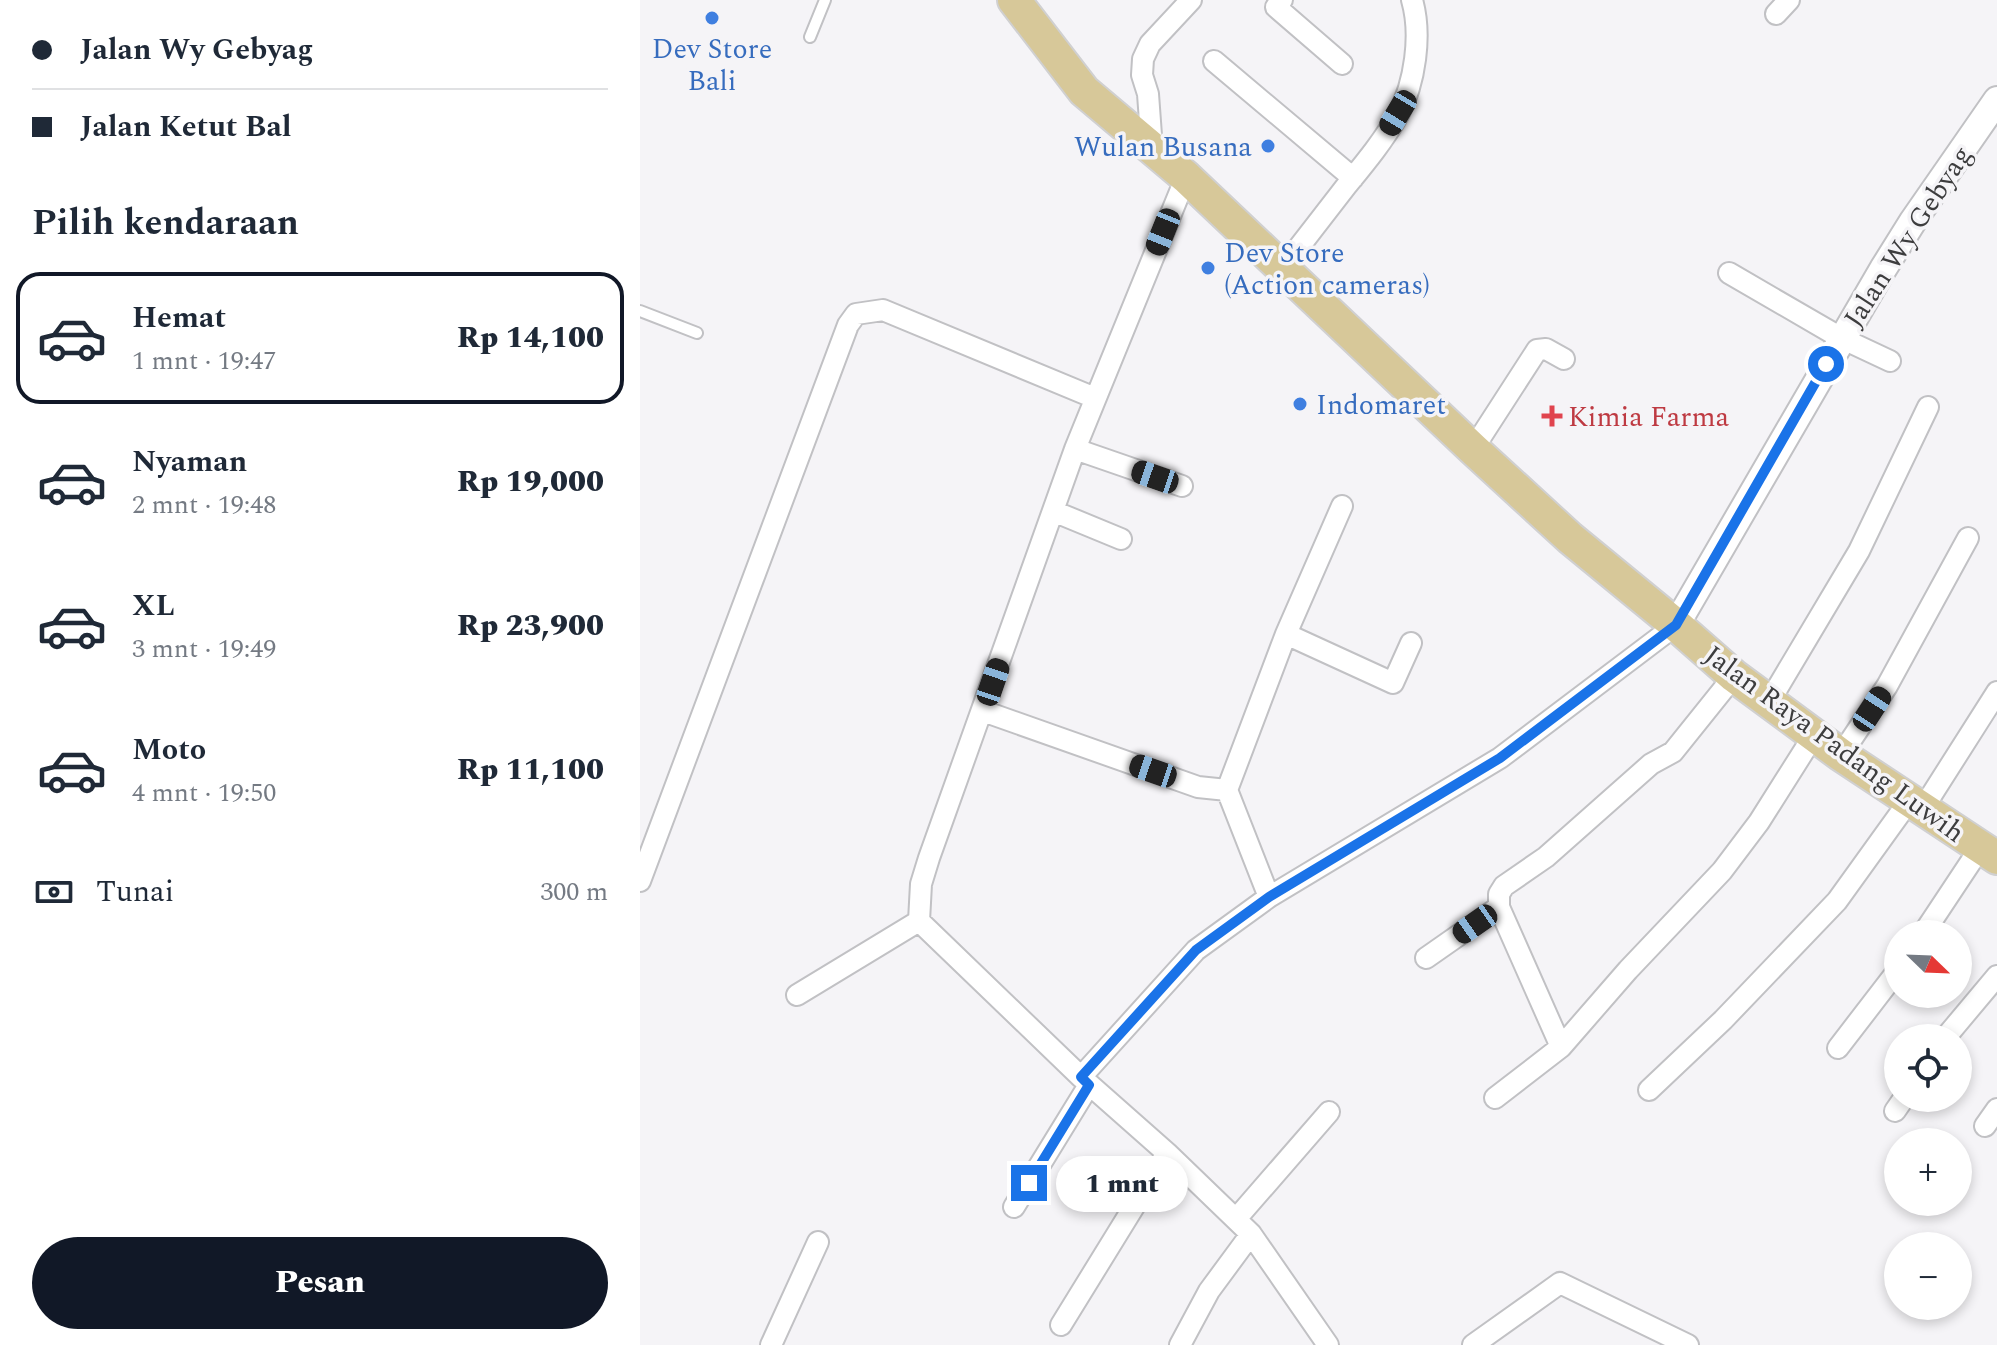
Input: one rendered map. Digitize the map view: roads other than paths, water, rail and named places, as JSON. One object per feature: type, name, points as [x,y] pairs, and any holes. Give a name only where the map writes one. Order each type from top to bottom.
[{"type":"main road","name":"Jalan Raya Padang Luwih","points":[[1014,0],[1084,91],[1186,177],[1570,538],[1734,676],[1841,755],[1988,853]]},
{"type":"street","points":[[1152,149],[1148,94],[1142,75],[1143,59],[1150,44],[1191,0]]},
{"type":"street","points":[[1282,269],[1389,130],[1405,98],[1416,42],[1416,13],[1412,0]]},
{"type":"street","points":[[1275,2],[1342,64]]},
{"type":"street","points":[[1214,61],[1353,178]]},
{"type":"street","name":"Jalan Wy Gebyag","points":[[1676,625],[1841,338],[1913,221],[1997,100]]},
{"type":"street","points":[[1186,177],[1075,449],[921,884],[919,921],[1085,1081],[1167,1153],[1251,1234],[1328,1345]]},
{"type":"street","points":[[1729,273],[1841,338],[1890,361]]},
{"type":"street","points":[[640,881],[842,339],[856,314],[883,310],[1095,398]]},
{"type":"street","points":[[1473,449],[1537,350],[1546,349],[1564,359]]},
{"type":"street","points":[[1769,702],[1859,551],[1928,407]]},
{"type":"street","points":[[1075,449],[1182,486]]},
{"type":"street","points":[[1269,897],[1227,790],[1286,634],[1342,506]]},
{"type":"street","points":[[1053,511],[1121,539]]},
{"type":"street","points":[[1841,755],[1887,686],[1968,538]]},
{"type":"street","points":[[1014,1207],[1085,1081],[1196,950],[1269,897],[1500,758],[1676,625]]},
{"type":"street","points":[[1286,634],[1393,683],[1411,643]]},
{"type":"street","points":[[1561,1047],[1499,907],[1499,894],[1504,886],[1557,849],[1651,764],[1673,752],[1734,676]]},
{"type":"street","points":[[1649,1090],[1723,1020],[1837,901],[1916,805],[1997,692]]},
{"type":"street","points":[[983,711],[1198,787],[1227,790]]},
{"type":"street","points":[[1495,1098],[1561,1047],[1628,970],[1722,871],[1759,822],[1814,735]]},
{"type":"street","points":[[1934,920],[1988,853]]},
{"type":"street","points":[[1426,958],[1499,907]]},
{"type":"street","points":[[797,995],[919,921]]},
{"type":"street","points":[[1957,1024],[1997,976]]},
{"type":"street","points":[[1838,1048],[1884,988]]},
{"type":"street","points":[[1236,1219],[1329,1112]]},
{"type":"street","points":[[1061,1325],[1167,1153]]},
{"type":"street","points":[[1180,1345],[1209,1291],[1251,1234]]},
{"type":"street","points":[[771,1345],[818,1242]]},
{"type":"street","points":[[1473,1345],[1560,1283],[1688,1345]]},
{"type":"lane","points":[[810,37],[825,0]]},
{"type":"lane","points":[[640,311],[697,333]]},
{"type":"place","name":"Dev Store Bali","points":[[712,18]]},
{"type":"place","name":"Wulan Busana","points":[[1268,146]]},
{"type":"place","name":"Dev Store (Action cameras)","points":[[1208,268]]},
{"type":"place","name":"Indomaret","points":[[1300,404]]},
{"type":"place","name":"Kimia Farma","points":[[1552,416]]}]
